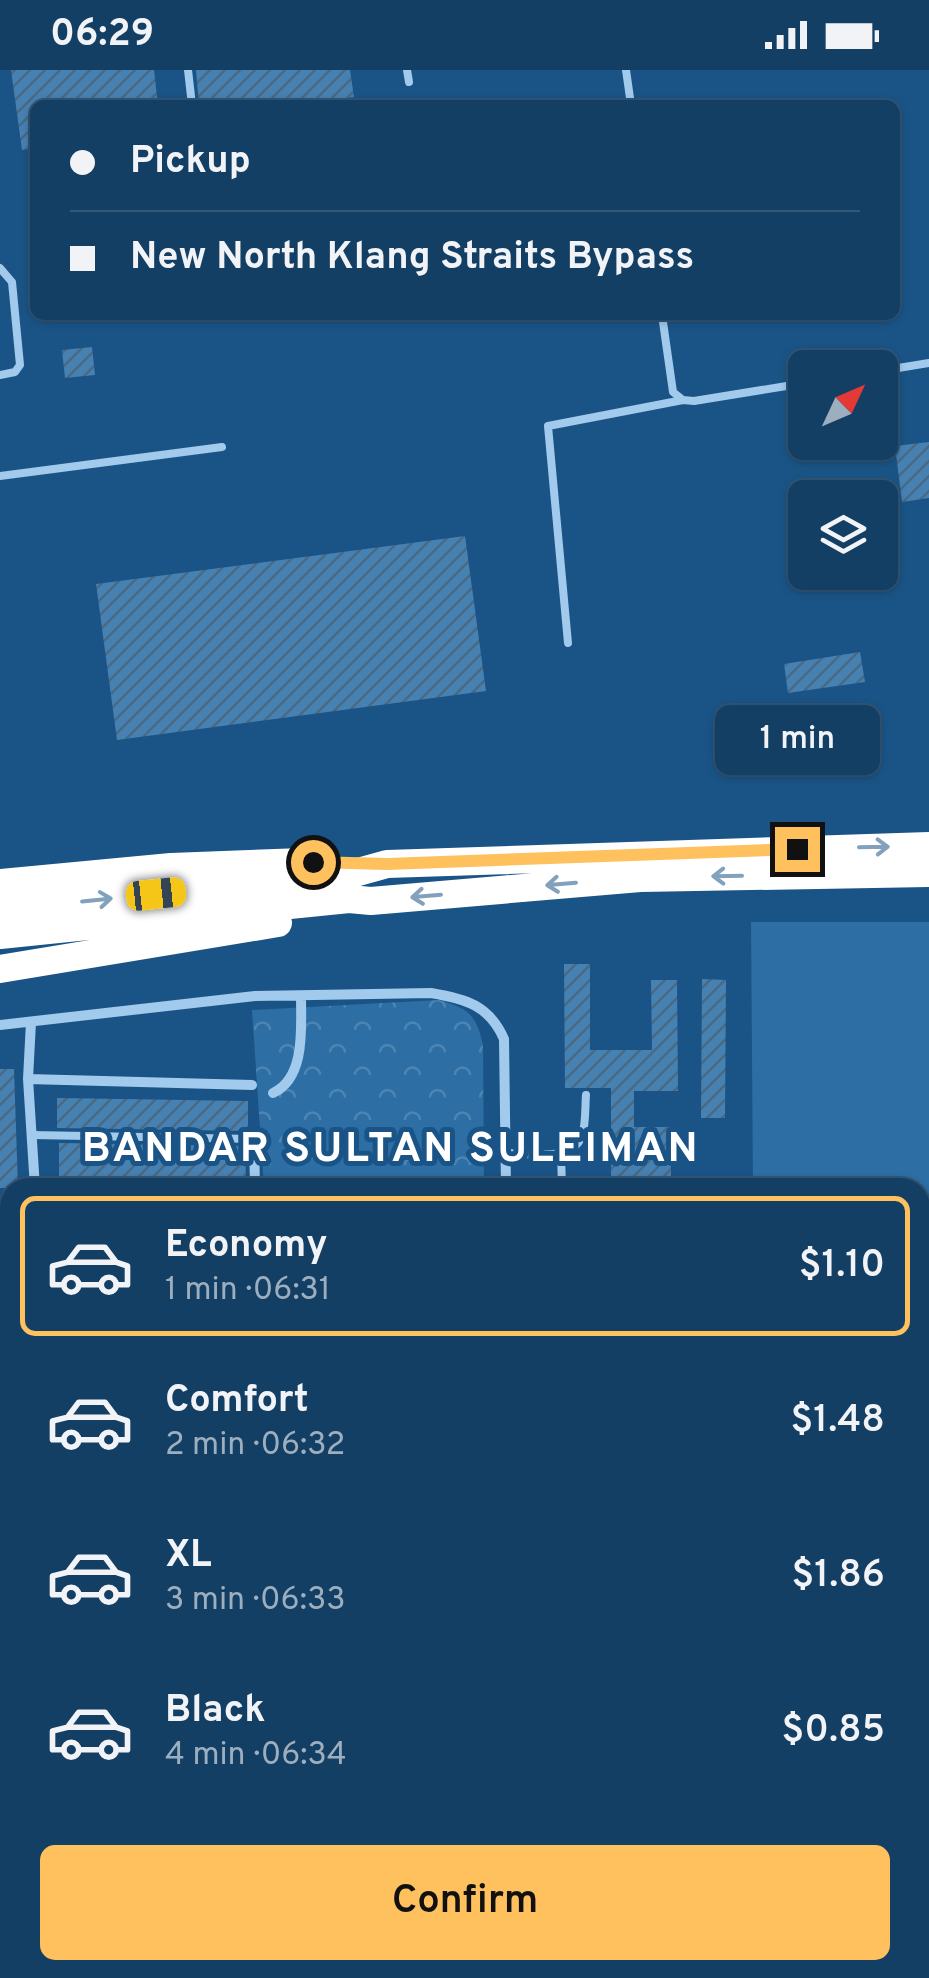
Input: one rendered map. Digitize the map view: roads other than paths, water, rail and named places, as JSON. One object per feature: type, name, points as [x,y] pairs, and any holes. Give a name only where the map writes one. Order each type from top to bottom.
[{"type":"highway","points":[[0,883],[171,867],[929,846]]},
{"type":"highway","points":[[0,910],[351,874],[387,864]]},
{"type":"highway","points":[[0,935],[349,898],[371,900],[640,878],[929,873]]},
{"type":"highway","points":[[0,969],[350,911],[371,900]]},
{"type":"street","points":[[0,1026],[256,996],[431,993],[458,998],[480,1006],[496,1020],[504,1039],[506,1178]]},
{"type":"street","points":[[273,1093],[290,1083],[294,1074],[301,996]]},
{"type":"street","points":[[31,1022],[28,1079],[33,1178]]},
{"type":"street","points":[[28,1079],[252,1085]]},
{"type":"street","points":[[254,1139],[254,1178]]},
{"type":"lane","points":[[188,70],[191,100]]},
{"type":"lane","points":[[408,70],[409,82]]},
{"type":"lane","points":[[626,70],[630,100]]},
{"type":"lane","points":[[0,268],[12,282],[20,365],[15,372],[0,375]]},
{"type":"lane","points":[[663,320],[674,392],[683,400]]},
{"type":"lane","points":[[898,368],[929,363]]},
{"type":"lane","points":[[568,644],[548,426],[683,400],[788,386]]},
{"type":"lane","points":[[0,476],[222,447]]},
{"type":"lane","points":[[506,1153],[562,1153],[582,1139],[586,1095]]},
{"type":"lane","points":[[31,1135],[254,1139]]},
{"type":"lane","points":[[562,1153],[562,1178]]},
{"type":"district","name":"BANDAR SULTAN SULEIMAN","points":[[391,1150]]}]
